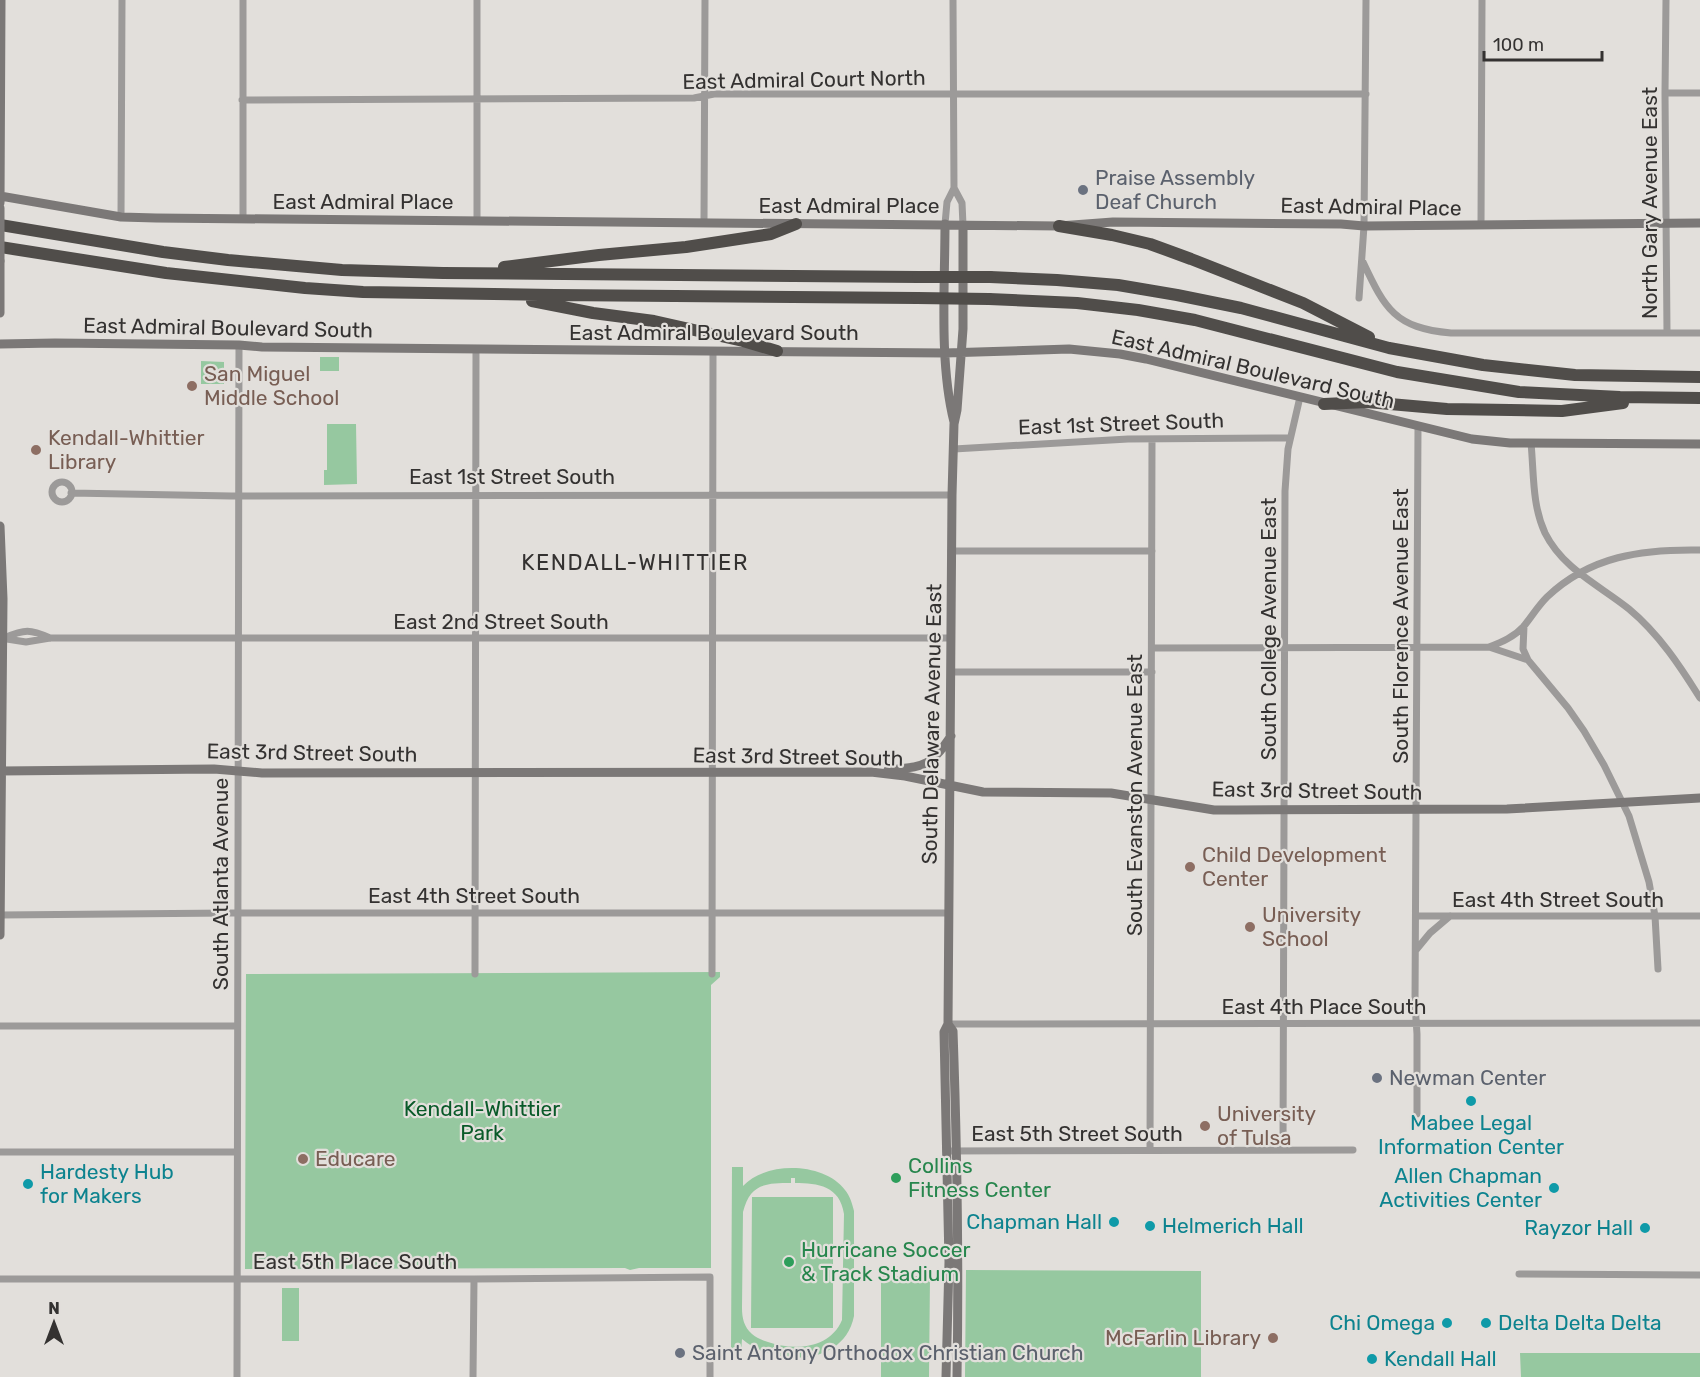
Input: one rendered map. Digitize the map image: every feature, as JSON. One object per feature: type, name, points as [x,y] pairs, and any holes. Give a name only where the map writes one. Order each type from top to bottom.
[{"type":"highway","points":[[458,273],[599,255],[686,247],[771,234],[796,224]]},
{"type":"highway","points":[[0,225],[163,252],[342,270],[990,277],[1118,285],[1241,308],[1389,348],[1483,365],[1575,375],[1700,377]]},
{"type":"highway","points":[[1059,226],[1150,244],[1191,259],[1303,303],[1389,348]]},
{"type":"highway","points":[[0,247],[166,273],[260,284],[363,292],[988,299],[1077,303],[1195,320],[1397,372],[1519,392],[1700,398]]},
{"type":"highway","points":[[499,294],[593,313],[654,321],[777,351]]},
{"type":"highway","points":[[1324,404],[1367,402],[1466,410],[1562,411],[1669,397]]},
{"type":"main road","points":[[0,313],[1,0]]},
{"type":"main road","name":"East Admiral Place","points":[[0,196],[121,218],[1059,226],[1129,222],[1364,226],[1700,223]]},
{"type":"main road","name":"South Delaware Avenue East","points":[[945,224],[945,353],[954,424]]},
{"type":"main road","name":"South Delaware Avenue East","points":[[946,1377],[949,1262],[944,1032],[948,1024],[951,551],[954,424],[963,329],[963,225]]},
{"type":"main road","name":"East Admiral Boulevard South","points":[[0,344],[945,353],[1069,349],[1146,359],[1418,427]]},
{"type":"main road","points":[[1418,427],[1472,439],[1510,443],[1700,444]]},
{"type":"main road","points":[[0,526],[2,574],[0,935]]},
{"type":"main road","points":[[871,772],[917,767],[939,753],[951,736]]},
{"type":"main road","name":"East 3rd Street South","points":[[1,771],[214,769],[262,773],[871,772],[904,776],[983,792],[1111,793],[1214,810],[1506,810],[1700,798]]},
{"type":"main road","name":"South Delaware Avenue East","points":[[948,1024],[953,1031],[957,1150],[959,1263],[957,1377]]},
{"type":"street","points":[[121,218],[122,0]]},
{"type":"street","points":[[243,0],[243,219]]},
{"type":"street","points":[[477,0],[477,221]]},
{"type":"street","points":[[704,222],[705,0]]},
{"type":"street","points":[[945,224],[947,202],[954,188],[953,0]]},
{"type":"street","points":[[1359,298],[1364,226],[1366,0]]},
{"type":"street","points":[[1481,225],[1482,0]]},
{"type":"street","name":"North Gary Avenue East","points":[[1666,0],[1668,333]]},
{"type":"street","points":[[1665,93],[1700,93]]},
{"type":"street","name":"East Admiral Court North","points":[[243,100],[687,98],[714,94],[1366,94]]},
{"type":"street","points":[[954,188],[962,203],[963,225]]},
{"type":"street","points":[[1363,262],[1381,299],[1392,312],[1414,326],[1433,332],[1700,333]]},
{"type":"street","name":"South Atlanta Avenue","points":[[237,1377],[239,345]]},
{"type":"street","points":[[475,974],[476,349]]},
{"type":"street","points":[[712,974],[713,351]]},
{"type":"street","name":"South College Avenue East","points":[[1283,1150],[1286,491],[1290,438],[1300,398]]},
{"type":"street","name":"South Florence Avenue East","points":[[1417,1114],[1418,427]]},
{"type":"street","name":"East 1st Street South","points":[[954,449],[1102,440],[1290,438]]},
{"type":"street","name":"South Evanston Avenue East","points":[[1150,1150],[1152,439]]},
{"type":"street","points":[[1531,443],[1534,495],[1542,526],[1551,544],[1570,566],[1647,626],[1678,663],[1700,698]]},
{"type":"street","name":"East 1st Street South","points":[[71,494],[239,496],[952,495]]},
{"type":"street","points":[[1489,647],[1512,636],[1524,626],[1539,605],[1567,580],[1593,566],[1623,555],[1662,550],[1700,550]]},
{"type":"street","points":[[951,551],[1152,551]]},
{"type":"street","points":[[1524,626],[1523,649],[1528,660],[1584,731],[1623,803],[1644,862],[1655,916],[1658,969]]},
{"type":"street","name":"East 2nd Street South","points":[[1,638],[20,632],[34,631],[50,638],[951,638]]},
{"type":"street","points":[[1152,648],[1489,647],[1528,660]]},
{"type":"street","points":[[951,672],[1152,672]]},
{"type":"street","name":"East 4th Street South","points":[[0,915],[948,913]]},
{"type":"street","name":"East 4th Street South","points":[[1416,916],[1700,916]]},
{"type":"street","points":[[1416,950],[1450,916]]},
{"type":"street","name":"East 4th Place South","points":[[948,1024],[1700,1023]]},
{"type":"street","points":[[0,1026],[237,1026]]},
{"type":"street","name":"East 5th Street South","points":[[946,1150],[1353,1150]]},
{"type":"street","points":[[0,1152],[237,1152]]},
{"type":"street","points":[[1519,1274],[1700,1275]]},
{"type":"street","name":"East 5th Place South","points":[[0,1280],[710,1277],[710,1377]]},
{"type":"street","points":[[473,1377],[474,1279]]},
{"type":"green space","points":[[320,357],[339,357],[339,371],[320,371]]},
{"type":"green space","points":[[201,361],[224,362],[224,384],[201,384]]},
{"type":"green space","points":[[327,424],[356,424],[357,484],[324,485],[324,470],[327,470]]},
{"type":"green space","name":"Kendall-Whittier Park","points":[[720,972],[720,977],[711,985],[711,1268],[630,1270],[625,1268],[245,1269],[246,974]]},
{"type":"green space","points":[[732,1167],[743,1167],[743,1186],[766,1172],[795,1168],[823,1174],[836,1181],[848,1195],[854,1211],[854,1316],[848,1333],[837,1345],[823,1353],[806,1357],[772,1354],[742,1339],[741,1353],[731,1352]],"holes":[[[791,1178],[795,1178],[795,1183],[820,1185],[833,1192],[838,1197],[844,1214],[842,1320],[829,1337],[800,1347],[778,1345],[755,1337],[745,1325],[742,1312],[743,1212],[746,1203],[754,1191],[760,1187],[791,1183]]]},
{"type":"green space","points":[[752,1197],[833,1197],[833,1328],[751,1328]]},
{"type":"green space","points":[[966,1270],[1201,1271],[1201,1377],[965,1377]]},
{"type":"green space","points":[[881,1276],[930,1276],[929,1377],[881,1377]]},
{"type":"green space","points":[[282,1288],[299,1288],[299,1341],[282,1341]]},
{"type":"green space","points":[[1520,1353],[1700,1353],[1700,1377],[1521,1377]]},
{"type":"place","name":"Praise Assembly Deaf Church","points":[[1083,190]]},
{"type":"place","name":"San Miguel Middle School","points":[[192,386]]},
{"type":"place","name":"Kendall-Whittier Library","points":[[36,450]]},
{"type":"place","name":"Child Development Center","points":[[1190,867]]},
{"type":"place","name":"University School","points":[[1250,927]]},
{"type":"place","name":"Newman Center","points":[[1377,1078]]},
{"type":"place","name":"Mabee Legal Information Center","points":[[1471,1101]]},
{"type":"place","name":"University of Tulsa","points":[[1205,1126]]},
{"type":"place","name":"Educare","points":[[303,1159]]},
{"type":"place","name":"Collins Fitness Center","points":[[896,1178]]},
{"type":"place","name":"Hardesty Hub for Makers","points":[[28,1184]]},
{"type":"place","name":"Allen Chapman Activities Center","points":[[1554,1188]]},
{"type":"place","name":"Chapman Hall","points":[[1114,1222]]},
{"type":"place","name":"Helmerich Hall","points":[[1150,1226]]},
{"type":"place","name":"Rayzor Hall","points":[[1645,1228]]},
{"type":"place","name":"Hurricane Soccer & Track Stadium","points":[[789,1262]]},
{"type":"place","name":"Chi Omega","points":[[1447,1323]]},
{"type":"place","name":"Delta Delta Delta","points":[[1486,1323]]},
{"type":"place","name":"McFarlin Library","points":[[1273,1338]]},
{"type":"place","name":"Saint Antony Orthodox Christian Church","points":[[680,1353]]},
{"type":"place","name":"Kendall Hall","points":[[1372,1359]]},
{"type":"district","name":"KENDALL-WHITTIER","points":[[635,562]]}]
